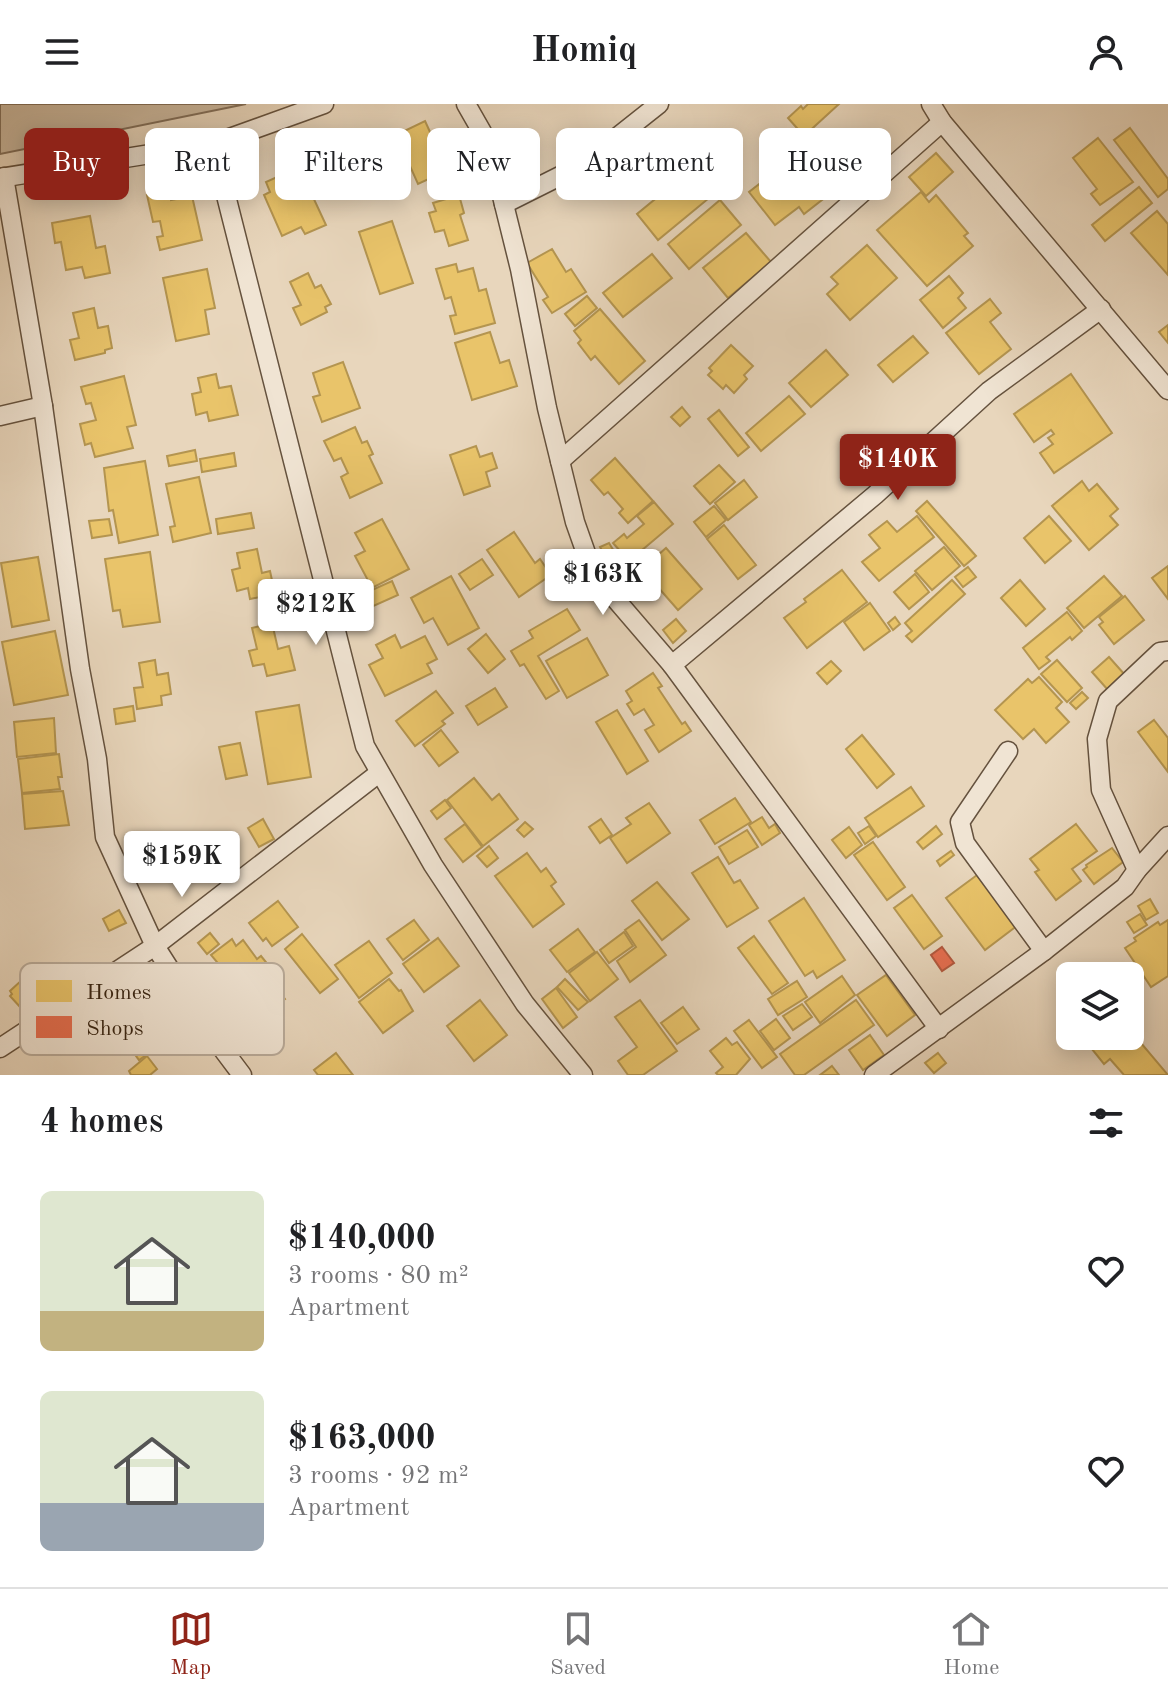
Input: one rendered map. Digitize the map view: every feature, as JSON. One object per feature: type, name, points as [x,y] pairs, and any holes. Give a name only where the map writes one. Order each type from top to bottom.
[{"type":"street","points":[[257,128],[324,104]]},
{"type":"street","points":[[466,104],[482,132],[504,204],[560,461],[575,522],[593,573],[672,665],[939,1029]]},
{"type":"street","points":[[504,204],[582,165],[659,104]]},
{"type":"street","points":[[931,104],[942,122],[1168,390]]},
{"type":"street","points":[[560,461],[942,122]]},
{"type":"street","points":[[145,155],[2,178],[43,406],[80,669],[97,759],[105,837],[166,963]]},
{"type":"street","points":[[227,200],[365,746],[433,865],[525,1004],[583,1075]]},
{"type":"street","points":[[672,665],[875,495],[989,391],[1101,309]]},
{"type":"street","points":[[0,416],[43,406]]},
{"type":"street","points":[[1137,870],[1101,790],[1097,739],[1108,701],[1160,652],[1168,651]]},
{"type":"street","points":[[1008,751],[960,822],[965,843],[1044,951]]},
{"type":"street","points":[[129,963],[379,773]]},
{"type":"street","points":[[874,1075],[1044,951],[1125,887],[1168,836]]},
{"type":"street","points":[[0,1048],[20,1035]]},
{"type":"street","points":[[227,1055],[242,1075]]},
{"type":"shaded area","points":[[0,104],[246,104],[128,128],[24,128],[24,149],[0,154]]},
{"type":"building: Homes","points":[[808,104],[839,104],[813,128],[797,128],[788,118],[801,106],[803,109]]},
{"type":"building: Homes","points":[[425,121],[428,128],[427,180],[418,184],[411,168],[410,128]]},
{"type":"building: Homes","points":[[1130,128],[1168,179],[1168,189],[1158,197],[1114,140]]},
{"type":"building: Homes","points":[[1098,138],[1133,182],[1100,205],[1091,194],[1097,189],[1073,158]]},
{"type":"building: Homes","points":[[936,153],[953,172],[926,196],[909,177]]},
{"type":"building: Homes","points":[[275,178],[275,200],[314,200],[326,225],[305,234],[301,227],[282,236],[264,195],[270,192],[266,182]]},
{"type":"building: Homes","points":[[759,184],[759,200],[822,200],[804,214],[799,207],[775,225],[749,192]]},
{"type":"building: Homes","points":[[1139,187],[1152,203],[1105,241],[1092,225]]},
{"type":"building: Homes","points":[[921,192],[929,202],[936,195],[968,233],[964,236],[973,246],[927,286],[877,230]]},
{"type":"building: Homes","points":[[148,200],[193,200],[202,240],[160,250],[157,237],[163,236],[160,221],[153,222]]},
{"type":"building: Homes","points":[[460,200],[464,213],[460,215],[468,240],[449,246],[444,230],[435,232],[429,213],[436,211],[433,203]]},
{"type":"building: Homes","points":[[654,200],[707,200],[658,240],[637,214]]},
{"type":"building: Homes","points":[[720,200],[741,225],[689,269],[668,244]]},
{"type":"building: Homes","points":[[1157,211],[1168,224],[1168,275],[1131,233]]},
{"type":"building: Homes","points":[[90,216],[96,248],[105,246],[110,273],[85,278],[82,267],[66,270],[61,242],[55,243],[52,223]]},
{"type":"building: Homes","points":[[392,221],[413,283],[380,294],[359,232]]},
{"type":"building: Homes","points":[[746,233],[771,262],[728,298],[703,268]]},
{"type":"building: Homes","points":[[867,245],[897,278],[850,320],[827,294],[838,284],[831,277]]},
{"type":"building: Homes","points":[[552,249],[566,272],[571,269],[586,292],[552,313],[543,300],[548,297],[527,263]]},
{"type":"building: Homes","points":[[652,254],[672,278],[623,317],[603,293]]},
{"type":"building: Homes","points":[[456,264],[458,272],[473,268],[479,291],[486,289],[495,323],[455,334],[450,316],[456,315],[451,297],[445,299],[436,269]]},
{"type":"building: Homes","points":[[207,269],[215,308],[205,310],[209,334],[176,341],[163,278]]},
{"type":"building: Homes","points":[[308,273],[315,288],[321,285],[331,304],[325,307],[327,312],[301,325],[293,308],[301,305],[290,282]]},
{"type":"building: Homes","points":[[949,276],[963,293],[958,298],[966,308],[943,328],[920,300]]},
{"type":"building: Homes","points":[[587,296],[597,308],[575,326],[565,314]]},
{"type":"building: Homes","points":[[990,299],[1001,313],[990,322],[1011,349],[979,374],[946,333]]},
{"type":"building: Homes","points":[[94,308],[98,328],[108,326],[112,348],[105,350],[105,353],[75,360],[70,340],[79,338],[73,313]]},
{"type":"building: Homes","points":[[600,309],[645,361],[619,384],[595,356],[591,360],[578,343],[581,340],[574,331]]},
{"type":"building: Homes","points":[[1168,325],[1168,343],[1159,332]]},
{"type":"building: Homes","points":[[490,332],[500,363],[509,360],[517,386],[472,400],[455,343]]},
{"type":"building: Homes","points":[[913,336],[928,353],[893,382],[878,365]]},
{"type":"building: Homes","points":[[731,345],[753,366],[744,375],[747,379],[734,393],[726,385],[723,389],[708,375],[712,371],[709,368]]},
{"type":"building: Homes","points":[[826,350],[848,375],[811,407],[789,383]]},
{"type":"building: Homes","points":[[343,362],[360,408],[322,422],[313,397],[320,395],[313,373]]},
{"type":"building: Homes","points":[[216,374],[219,388],[231,386],[238,415],[209,421],[207,412],[196,415],[192,394],[201,392],[198,378]]},
{"type":"building: Homes","points":[[1071,374],[1112,433],[1054,473],[1040,453],[1053,444],[1048,438],[1054,434],[1051,430],[1034,442],[1014,414]]},
{"type":"building: Homes","points":[[124,376],[136,425],[127,427],[133,448],[95,457],[91,443],[85,445],[80,424],[96,420],[91,403],[86,404],[81,387]]},
{"type":"building: Homes","points":[[789,396],[805,414],[761,451],[746,433]]},
{"type":"building: Homes","points":[[682,407],[690,417],[680,426],[671,417]]},
{"type":"building: Homes","points":[[719,410],[749,447],[738,456],[708,419]]},
{"type":"building: Homes","points":[[355,427],[362,443],[367,441],[373,454],[369,456],[382,483],[350,498],[341,477],[348,473],[341,458],[334,461],[324,441]]},
{"type":"building: Homes","points":[[476,446],[480,457],[492,453],[497,468],[486,472],[490,486],[464,495],[450,455]]},
{"type":"building: Homes","points":[[195,450],[197,461],[169,466],[167,456]]},
{"type":"building: Homes","points":[[234,453],[236,466],[202,472],[200,459]]},
{"type":"building: Homes","points":[[615,458],[653,501],[628,523],[619,513],[623,509],[608,492],[604,495],[591,480]]},
{"type":"building: Homes","points":[[145,461],[158,535],[119,543],[113,510],[109,511],[104,468]]},
{"type":"building: Homes","points":[[719,465],[735,482],[710,504],[694,486]]},
{"type":"building: Homes","points":[[199,477],[211,533],[173,542],[170,527],[175,526],[166,484]]},
{"type":"building: Homes","points":[[744,480],[757,497],[728,520],[715,503]]},
{"type":"building: Homes","points":[[1082,481],[1089,491],[1097,484],[1118,509],[1110,516],[1118,525],[1089,550],[1052,506]]},
{"type":"building: Homes","points":[[927,501],[976,556],[964,566],[916,511]]},
{"type":"building: Homes","points":[[654,502],[673,524],[629,561],[613,543],[624,534],[627,538],[644,524],[637,516]]},
{"type":"building: Homes","points":[[714,506],[726,520],[706,537],[694,522]]},
{"type":"building: Homes","points":[[251,513],[254,528],[218,534],[216,519]]},
{"type":"building: Homes","points":[[917,516],[934,537],[879,581],[862,562],[880,548],[869,535],[887,521],[897,532]]},
{"type":"building: Homes","points":[[1049,516],[1071,541],[1045,563],[1024,538]]},
{"type":"building: Homes","points":[[109,519],[112,535],[92,538],[89,521]]},
{"type":"building: Homes","points":[[382,519],[409,569],[372,588],[355,556],[365,551],[355,533]]},
{"type":"building: Homes","points":[[724,525],[756,565],[738,579],[707,539]]},
{"type":"building: Homes","points":[[514,532],[535,563],[540,559],[551,575],[519,597],[487,550]]},
{"type":"building: Homes","points":[[609,543],[615,553],[606,558],[600,547]]},
{"type":"building: Homes","points":[[944,547],[960,566],[932,590],[915,571]]},
{"type":"building: Homes","points":[[666,548],[702,589],[678,610],[642,569]]},
{"type":"building: Homes","points":[[257,549],[262,573],[270,571],[275,594],[250,599],[248,588],[237,591],[232,570],[240,568],[237,553]]},
{"type":"building: Homes","points":[[150,552],[160,622],[123,627],[120,610],[113,611],[105,559]]},
{"type":"building: Homes","points":[[617,555],[626,567],[617,573],[608,561]]},
{"type":"building: Homes","points":[[38,557],[49,620],[12,627],[1,563]]},
{"type":"building: Homes","points":[[482,559],[493,575],[470,590],[459,574]]},
{"type":"building: Homes","points":[[1168,566],[1168,599],[1152,578]]},
{"type":"building: Homes","points":[[968,567],[976,577],[963,587],[955,577]]},
{"type":"building: Homes","points":[[842,570],[867,602],[807,648],[784,618]]},
{"type":"building: Homes","points":[[915,574],[929,592],[909,609],[894,592]]},
{"type":"building: Homes","points":[[451,576],[479,628],[448,645],[433,618],[424,623],[411,598]]},
{"type":"building: Homes","points":[[1104,576],[1122,596],[1084,628],[1067,608]]},
{"type":"building: Homes","points":[[952,580],[965,594],[912,642],[906,636],[912,631],[905,623]]},
{"type":"building: Homes","points":[[1020,580],[1045,609],[1026,626],[1001,598]]},
{"type":"building: Homes","points":[[392,581],[398,595],[360,612],[354,598]]},
{"type":"building: Homes","points":[[1125,596],[1144,620],[1114,644],[1099,625],[1103,622],[1099,617]]},
{"type":"building: Homes","points":[[870,603],[890,631],[864,650],[844,622]]},
{"type":"building: Homes","points":[[567,609],[580,630],[538,656],[559,691],[546,699],[524,664],[520,666],[511,651],[533,638],[529,631]]},
{"type":"building: Homes","points":[[1067,612],[1082,631],[1046,657],[1050,661],[1039,669],[1023,648]]},
{"type":"building: Homes","points":[[895,617],[900,624],[893,630],[888,623]]},
{"type":"building: Homes","points":[[676,619],[686,631],[673,643],[663,630]]},
{"type":"building: Homes","points":[[272,623],[278,649],[289,646],[295,670],[267,676],[264,664],[253,666],[249,651],[257,649],[252,628]]},
{"type":"building: Homes","points":[[55,631],[68,695],[14,705],[2,642]]},
{"type":"building: Homes","points":[[486,634],[505,659],[488,673],[468,649]]},
{"type":"building: Homes","points":[[395,635],[401,648],[425,636],[437,659],[427,664],[432,673],[385,696],[369,665],[383,658],[376,645]]},
{"type":"building: Homes","points":[[587,638],[608,675],[567,698],[546,661]]},
{"type":"building: Homes","points":[[1109,657],[1125,675],[1108,690],[1092,672]]},
{"type":"building: Homes","points":[[155,660],[157,675],[168,673],[171,694],[161,696],[162,705],[137,709],[134,688],[143,687],[139,663]]},
{"type":"building: Homes","points":[[1057,660],[1082,688],[1067,702],[1041,674]]},
{"type":"building: Homes","points":[[831,661],[841,671],[827,684],[817,673]]},
{"type":"building: Homes","points":[[653,673],[662,686],[658,688],[682,724],[685,722],[691,731],[659,752],[645,730],[654,725],[644,709],[634,715],[627,704],[632,701],[626,691]]},
{"type":"building: Homes","points":[[1039,677],[1062,702],[1056,708],[1069,722],[1046,743],[1034,729],[1023,739],[995,710],[1028,679],[1032,683]]},
{"type":"building: Homes","points":[[495,688],[507,707],[478,725],[466,706]]},
{"type":"building: Homes","points":[[436,691],[453,713],[442,721],[445,724],[415,746],[396,721]]},
{"type":"building: Homes","points":[[1082,692],[1088,698],[1076,709],[1070,703]]},
{"type":"building: Homes","points":[[299,705],[311,777],[268,784],[256,712]]},
{"type":"building: Homes","points":[[133,706],[135,721],[116,724],[114,709]]},
{"type":"building: Homes","points":[[617,710],[648,761],[627,774],[596,722]]},
{"type":"building: Homes","points":[[54,718],[56,753],[17,757],[14,722]]},
{"type":"building: Homes","points":[[1154,720],[1168,738],[1168,772],[1138,732]]},
{"type":"building: Homes","points":[[441,730],[458,752],[439,766],[423,745]]},
{"type":"building: Homes","points":[[862,735],[894,774],[877,788],[846,749]]},
{"type":"building: Homes","points":[[240,743],[247,775],[226,779],[219,747]]},
{"type":"building: Homes","points":[[59,754],[60,789],[22,793],[18,759]]},
{"type":"building: Homes","points":[[474,778],[492,800],[499,794],[518,819],[483,846],[447,800]]},
{"type":"building: Homes","points":[[911,787],[924,806],[878,837],[865,818]]},
{"type":"building: Homes","points":[[63,791],[69,825],[25,829],[22,794]]},
{"type":"building: Homes","points":[[735,798],[751,822],[715,844],[700,820]]},
{"type":"building: Homes","points":[[445,800],[451,808],[437,819],[431,811]]},
{"type":"building: Homes","points":[[649,803],[670,833],[627,863],[610,838],[631,824],[626,818]]},
{"type":"building: Homes","points":[[762,817],[769,828],[775,824],[780,833],[762,845],[749,825]]},
{"type":"building: Homes","points":[[263,819],[274,839],[259,847],[248,828]]},
{"type":"building: Homes","points":[[601,819],[612,835],[600,843],[589,827]]},
{"type":"building: Homes","points":[[525,822],[533,829],[524,837],[517,830]]},
{"type":"building: Homes","points":[[465,824],[482,847],[463,862],[445,839]]},
{"type":"building: Homes","points":[[1076,824],[1097,851],[1072,869],[1081,881],[1056,900],[1035,872],[1039,870],[1030,859]]},
{"type":"building: Homes","points":[[869,826],[876,836],[865,844],[858,833]]},
{"type":"building: Homes","points":[[936,826],[942,834],[923,849],[917,842]]},
{"type":"building: Homes","points":[[849,827],[862,845],[846,858],[832,840]]},
{"type":"building: Homes","points":[[747,830],[758,847],[729,864],[719,847]]},
{"type":"building: Homes","points":[[873,842],[905,887],[887,900],[854,855]]},
{"type":"building: Homes","points":[[489,846],[498,858],[487,867],[477,856]]},
{"type":"building: Homes","points":[[1112,848],[1123,862],[1094,884],[1083,870]]},
{"type":"building: Homes","points":[[951,851],[954,855],[940,866],[937,861]]},
{"type":"building: Homes","points":[[527,853],[541,872],[546,868],[556,882],[551,886],[564,904],[533,927],[495,876]]},
{"type":"building: Homes","points":[[718,857],[734,883],[740,880],[758,908],[727,927],[692,873]]},
{"type":"building: Homes","points":[[977,875],[1018,925],[985,950],[946,898]]},
{"type":"building: Homes","points":[[657,882],[689,919],[662,940],[632,901]]},
{"type":"building: Homes","points":[[912,895],[942,936],[924,949],[894,908]]},
{"type":"building: Homes","points":[[804,898],[845,960],[817,978],[813,971],[805,976],[769,921]]},
{"type":"building: Homes","points":[[1150,899],[1158,913],[1146,920],[1138,906]]},
{"type":"building: Homes","points":[[278,901],[298,927],[272,946],[266,938],[263,941],[249,923]]},
{"type":"building: Homes","points":[[119,910],[126,923],[109,931],[103,919]]},
{"type":"building: Homes","points":[[1140,914],[1147,925],[1134,933],[1127,922]]},
{"type":"building: Homes","points":[[414,920],[429,940],[403,960],[387,939]]},
{"type":"building: Homes","points":[[639,920],[666,955],[630,982],[617,961],[636,947],[625,930]]},
{"type":"building: Homes","points":[[1168,920],[1168,976],[1151,987],[1144,976],[1144,962],[1134,962],[1125,948],[1158,922],[1160,925]]},
{"type":"building: Homes","points":[[578,929],[595,952],[567,972],[550,950]]},
{"type":"building: Homes","points":[[624,932],[633,946],[609,963],[600,950]]},
{"type":"building: Homes","points":[[210,933],[219,944],[207,954],[198,943]]},
{"type":"building: Homes","points":[[302,934],[338,979],[320,993],[285,949]]},
{"type":"building: Homes","points":[[754,936],[788,983],[772,994],[738,948]]},
{"type":"building: Homes","points":[[438,938],[459,966],[424,992],[403,964]]},
{"type":"building: Homes","points":[[232,939],[236,946],[243,940],[257,959],[261,956],[267,963],[216,963],[211,955]]},
{"type":"building: Homes","points":[[369,941],[392,973],[359,998],[335,965]]},
{"type":"building: Homes","points":[[597,952],[618,979],[590,1001],[569,973]]},
{"type":"building: Homes","points":[[886,975],[915,1015],[887,1036],[857,995]]},
{"type":"building: Homes","points":[[842,976],[855,995],[820,1023],[805,1002]]},
{"type":"building: Homes","points":[[389,979],[401,990],[413,1011],[383,1033],[359,1002]]},
{"type":"building: Homes","points":[[565,979],[588,1002],[578,1010],[557,987]]},
{"type":"building: Homes","points":[[797,981],[807,997],[778,1015],[768,999]]},
{"type":"building: Homes","points":[[20,982],[20,1007],[10,996],[10,991]]},
{"type":"building: Homes","points":[[556,988],[577,1017],[563,1028],[542,999]]},
{"type":"building: Homes","points":[[480,1000],[507,1035],[474,1061],[447,1026]]},
{"type":"building: Homes","points":[[640,1000],[677,1051],[643,1075],[628,1075],[618,1061],[637,1047],[615,1017]]},
{"type":"building: Homes","points":[[856,1000],[874,1025],[804,1075],[795,1075],[780,1054]]},
{"type":"building: Homes","points":[[802,1004],[812,1017],[793,1030],[783,1016]]},
{"type":"building: Homes","points":[[683,1007],[699,1029],[677,1044],[661,1023]]},
{"type":"building: Homes","points":[[776,1019],[790,1038],[774,1050],[760,1031]]},
{"type":"building: Homes","points":[[749,1020],[777,1057],[762,1068],[734,1031]]},
{"type":"building: Homes","points":[[870,1035],[884,1055],[863,1070],[849,1050]]},
{"type":"building: Homes","points":[[726,1038],[732,1045],[737,1042],[750,1059],[736,1075],[718,1075],[716,1073],[723,1067],[710,1051]]},
{"type":"building: Homes","points":[[1144,1047],[1168,1075],[1124,1075],[1110,1059],[1104,1064],[1093,1050],[1144,1050]]},
{"type":"building: Homes","points":[[336,1053],[353,1075],[318,1075],[314,1070]]},
{"type":"building: Homes","points":[[938,1053],[946,1063],[934,1073],[925,1063]]},
{"type":"building: Homes","points":[[147,1056],[157,1069],[150,1075],[131,1075],[129,1071]]},
{"type":"building: Homes","points":[[832,1066],[839,1075],[820,1075]]},
{"type":"building: Shops","points":[[942,947],[954,963],[942,971],[931,955]]}]
